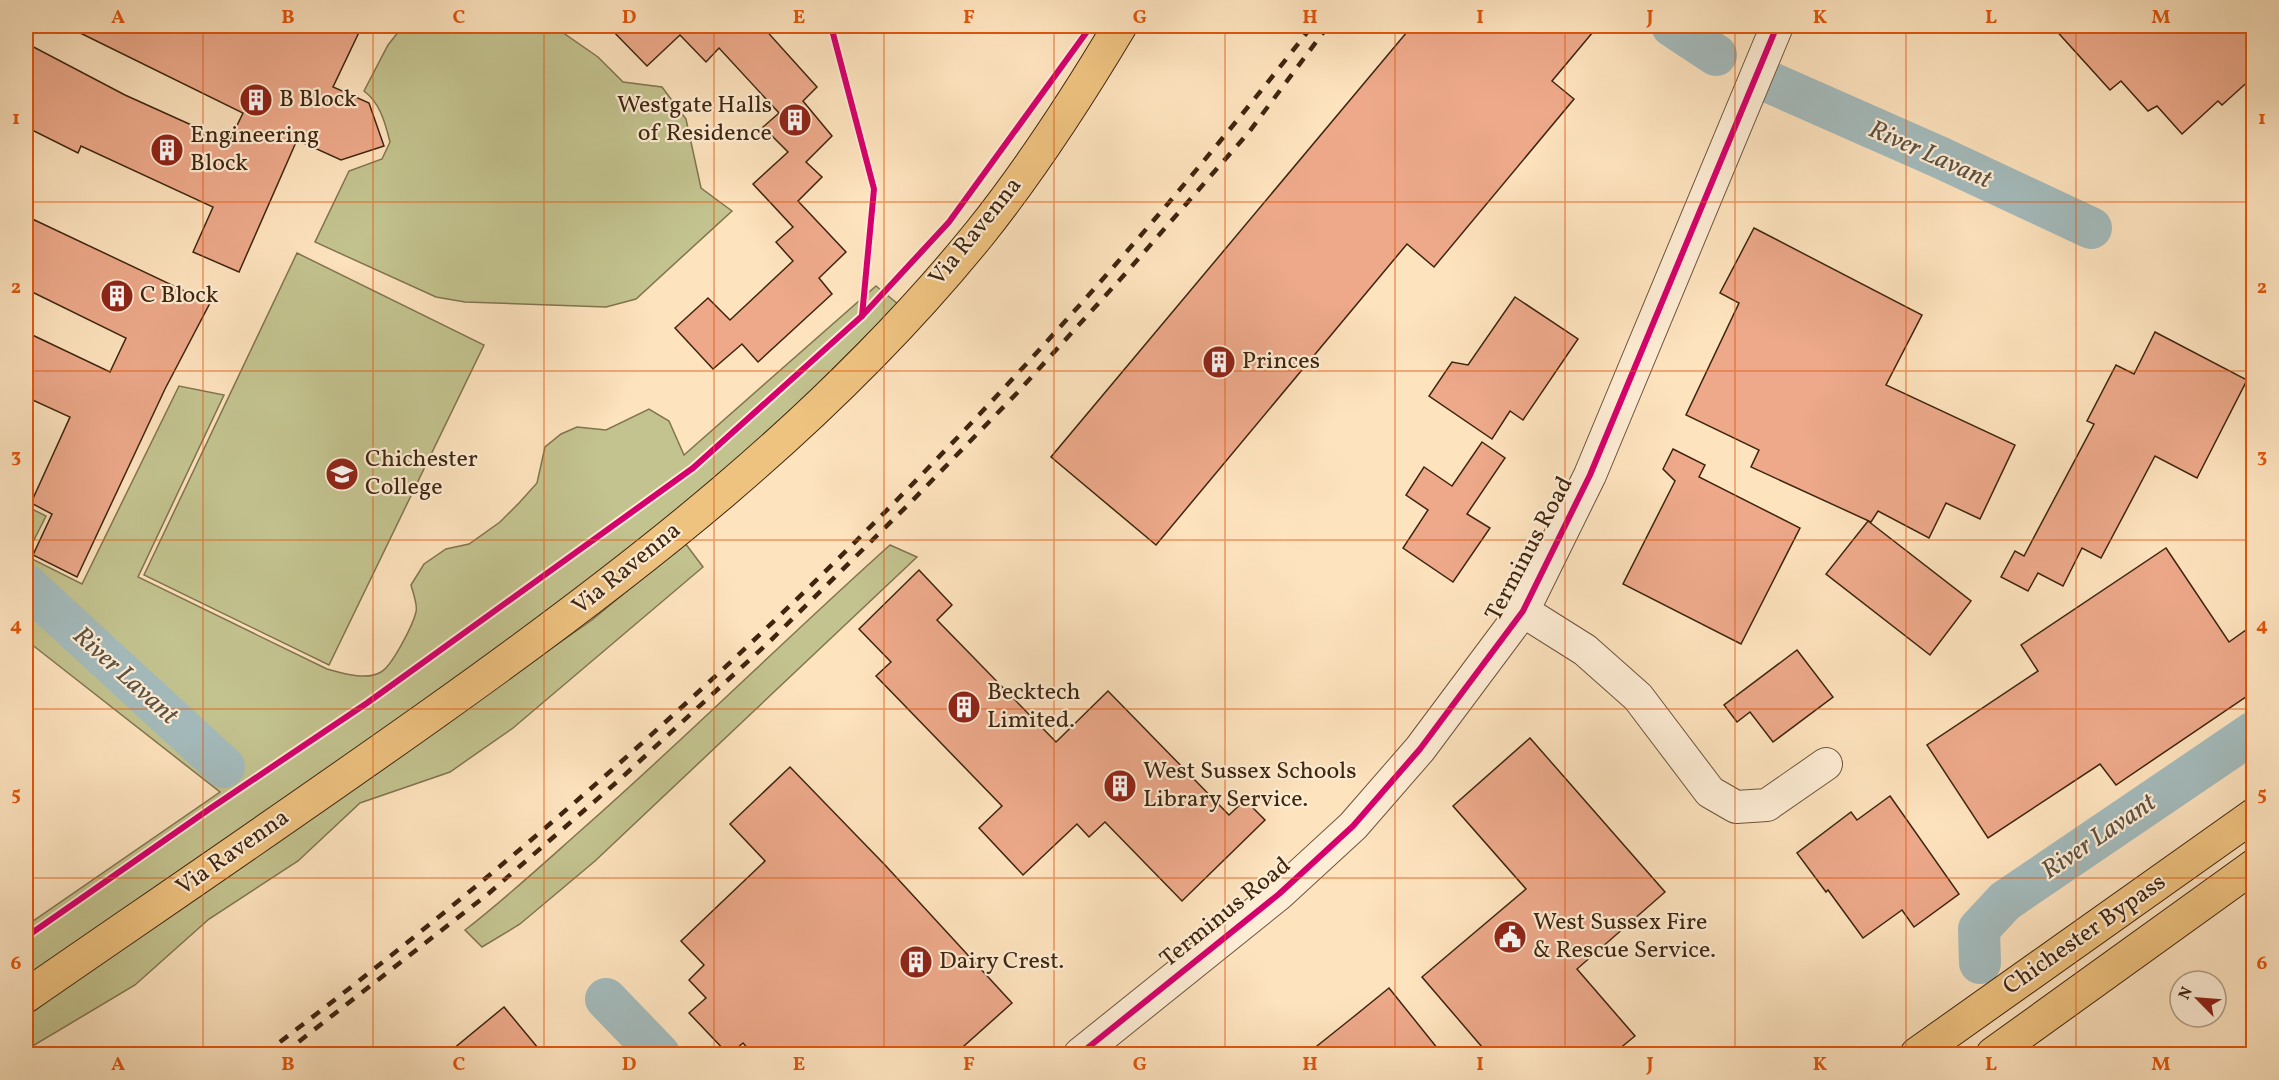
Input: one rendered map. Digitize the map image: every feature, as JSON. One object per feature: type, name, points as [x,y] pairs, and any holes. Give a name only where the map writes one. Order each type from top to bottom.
[{"type":"main road","name":"Via Ravenna","points":[[26,996],[343,778],[561,622],[735,482],[855,372],[979,234],[1061,122],[1120,26]]},
{"type":"main road","name":"Chichester Bypass","points":[[1917,1054],[2253,815]]},
{"type":"main road","name":"Chichester Bypass","points":[[1993,1054],[2253,866]]},
{"type":"street","name":"Terminus Road","points":[[1080,1054],[1279,894],[1353,826],[1420,749],[1523,611],[1590,475],[1776,26]]},
{"type":"street","points":[[1523,611],[1585,650],[1638,697],[1710,792],[1736,807],[1767,805],[1826,764]]},
{"type":"green space","points":[[403,26],[558,26],[562,32],[598,57],[623,82],[662,87],[686,119],[701,188],[732,211],[636,299],[606,307],[465,302],[436,297],[315,242],[349,171],[382,159],[390,142],[378,107],[364,91],[388,45]]},
{"type":"green space","points":[[297,253],[484,345],[329,665],[144,575]]},
{"type":"green space","points":[[876,286],[898,304],[728,473],[571,595],[332,771],[26,981],[26,926],[220,792],[26,640],[26,556],[82,584],[179,386],[224,395],[138,577],[327,669],[354,675],[375,675],[391,662],[411,626],[416,602],[411,585],[424,564],[446,549],[469,544],[500,522],[537,483],[545,447],[561,434],[577,427],[606,430],[649,409],[669,421],[684,455]]},
{"type":"green space","points":[[26,506],[46,516],[26,556]]},
{"type":"green space","points":[[685,543],[703,567],[513,728],[450,772],[360,803],[298,861],[209,919],[135,985],[26,1050],[26,1013],[592,620]]},
{"type":"green space","points":[[890,545],[917,557],[595,861],[520,924],[482,947],[465,930],[523,882],[618,797]]},
{"type":"building","points":[[66,26],[362,26],[333,87],[369,103],[384,146],[341,160],[297,140],[239,272],[193,252],[213,207],[81,146],[78,153],[26,127],[26,43],[125,95],[229,142],[243,113]]},
{"type":"building","points":[[608,26],[762,26],[817,87],[803,101],[832,136],[806,162],[822,177],[798,201],[846,252],[819,278],[832,294],[758,362],[742,344],[713,369],[675,328],[708,298],[730,320],[793,261],[776,242],[793,227],[753,184],[788,152],[763,127],[779,113],[719,48],[706,62],[680,35],[647,66]]},
{"type":"building","name":"Princes","points":[[1412,26],[1598,26],[1552,81],[1574,99],[1434,267],[1407,244],[1156,545],[1051,457]]},
{"type":"building","points":[[2052,26],[2253,26],[2253,77],[2222,105],[2218,101],[2182,134],[2157,106],[2148,111],[2121,81],[2110,90]]},
{"type":"building","points":[[26,216],[210,303],[165,389],[77,577],[33,555],[52,514],[31,503],[70,417],[26,397],[26,332],[110,372],[126,338],[26,289]]},
{"type":"building","points":[[1754,228],[1922,315],[1886,385],[2015,445],[1980,519],[1946,503],[1929,538],[1878,511],[1871,522],[1751,467],[1759,450],[1686,415],[1739,303],[1720,293]]},
{"type":"building","points":[[1515,297],[1578,339],[1523,420],[1510,411],[1492,439],[1429,396],[1452,362],[1468,365]]},
{"type":"building","points":[[2155,332],[2247,380],[2197,478],[2155,456],[2101,558],[2082,548],[2063,586],[2038,573],[2028,591],[2001,577],[2015,551],[2024,556],[2094,424],[2087,421],[2116,365],[2134,374]]},
{"type":"building","points":[[1482,442],[1505,458],[1467,514],[1490,528],[1453,582],[1403,548],[1428,510],[1406,495],[1424,467],[1452,486]]},
{"type":"building","points":[[1673,449],[1705,465],[1699,477],[1800,528],[1741,644],[1623,584],[1675,481],[1663,469]]},
{"type":"building","points":[[1868,521],[1971,601],[1930,655],[1826,574]]},
{"type":"building","points":[[2166,548],[2229,642],[2253,625],[2253,692],[2116,785],[2100,764],[1988,838],[1927,745],[2038,671],[2021,645]]},
{"type":"building","points":[[919,570],[952,605],[937,620],[1056,742],[1108,691],[1229,815],[1245,800],[1265,820],[1182,901],[1105,822],[1089,837],[1077,824],[1023,875],[979,828],[1002,806],[876,676],[891,662],[859,629]]},
{"type":"building","points":[[1797,650],[1833,697],[1773,742],[1750,712],[1737,722],[1724,705]]},
{"type":"building","points":[[1530,738],[1665,892],[1577,969],[1635,1036],[1613,1054],[1488,1054],[1422,977],[1526,889],[1453,806]]},
{"type":"building","points":[[790,767],[885,865],[1012,1003],[955,1054],[753,1054],[743,1043],[728,1054],[689,1013],[706,998],[689,980],[704,965],[681,941],[765,861],[730,824]]},
{"type":"building","points":[[1890,796],[1959,894],[1914,927],[1902,910],[1863,938],[1797,853],[1851,812],[1857,820]]},
{"type":"building","points":[[1389,988],[1442,1054],[1307,1054],[1352,1018]]},
{"type":"building","points":[[504,1007],[543,1054],[447,1054]]},
{"type":"waterway","name":"River Lavant","points":[[1672,26],[1716,55]]},
{"type":"waterway","name":"River Lavant","points":[[1769,82],[1939,157],[2091,228]]},
{"type":"waterway","name":"River Lavant","points":[[26,585],[224,767]]},
{"type":"waterway","name":"River Lavant","points":[[1980,963],[1979,929],[2005,901],[2254,732]]},
{"type":"waterway","name":"River Lavant","points":[[606,999],[659,1054]]},
{"type":"railway","points":[[264,1054],[409,941],[551,823],[688,701],[822,574],[952,444],[1077,308],[1197,169],[1312,26]]},
{"type":"railway","points":[[283,1054],[488,894],[618,781],[768,643],[911,502],[1017,393],[1249,132],[1328,26]]},
{"type":"cycle path","points":[[831,26],[874,189],[862,316]]},
{"type":"cycle path","points":[[26,937],[367,703],[693,468],[862,316],[949,222],[1091,26]]},
{"type":"cycle path","points":[[1080,1054],[1279,894],[1353,826],[1420,749],[1523,611],[1590,475],[1777,26]]},
{"type":"place","name":"B Block","points":[[256,100]]},
{"type":"place","name":"Westgate Halls of Residence","points":[[795,120]]},
{"type":"place","name":"Engineering Block","points":[[167,150]]},
{"type":"place","name":"C Block","points":[[117,296]]},
{"type":"place","name":"Princes","points":[[1219,362]]},
{"type":"place","name":"Chichester College","points":[[342,474]]},
{"type":"place","name":"Becktech Limited.","points":[[964,707]]},
{"type":"place","name":"West Sussex Schools Library Service.","points":[[1120,786]]},
{"type":"place","name":"West Sussex Fire & Rescue Service.","points":[[1510,937]]},
{"type":"place","name":"Dairy Crest.","points":[[916,962]]}]
